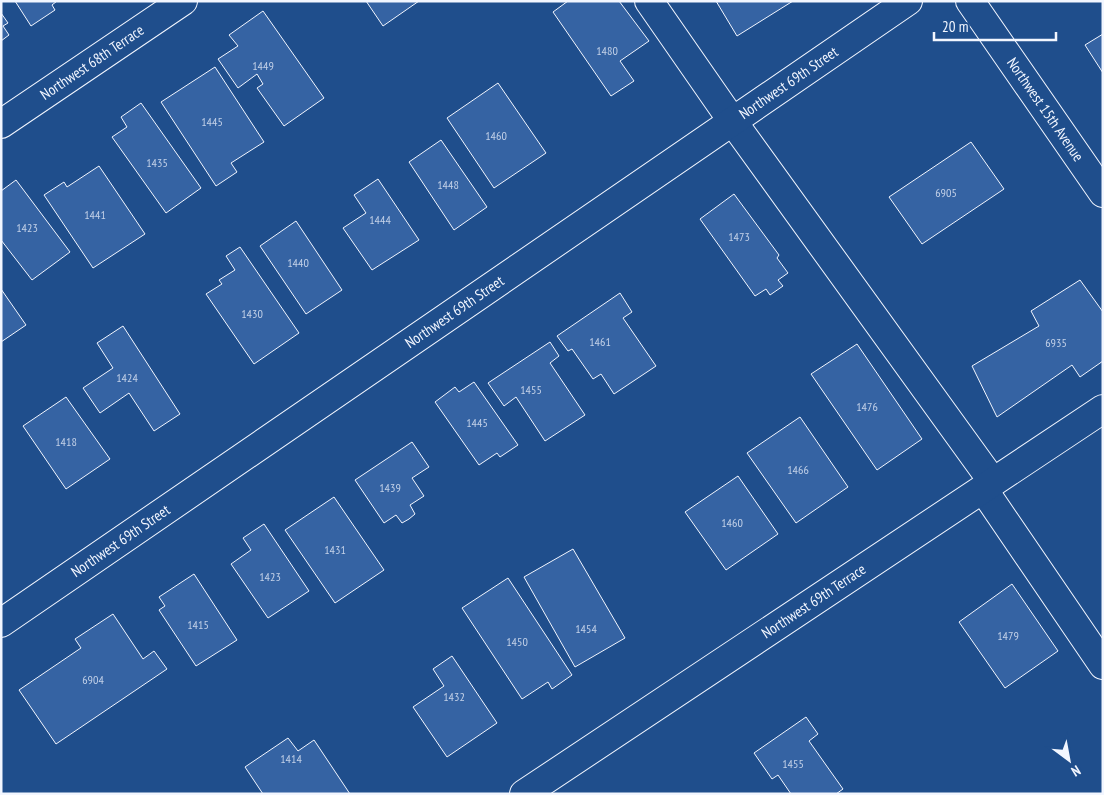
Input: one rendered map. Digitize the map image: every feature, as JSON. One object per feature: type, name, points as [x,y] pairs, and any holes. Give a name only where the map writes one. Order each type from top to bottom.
[{"type":"street","name":"Northwest 68th Terrace","points":[[1,124],[183,1]]},
{"type":"street","points":[[649,1],[988,485],[1103,665]]},
{"type":"street","name":"Northwest 69th Street","points":[[1,623],[908,1]]},
{"type":"street","name":"Northwest 15th Avenue","points":[[970,1],[1103,193]]},
{"type":"street","name":"Northwest 69th Terrace","points":[[524,794],[1103,408]]},
{"type":"building","points":[[15,1],[57,1],[52,5],[55,10],[31,26]]},
{"type":"building","points":[[366,1],[419,1],[383,26]]},
{"type":"building","points":[[568,1],[619,1],[649,41],[620,61],[634,81],[611,96],[553,12]]},
{"type":"building","points":[[716,1],[793,1],[737,36]]},
{"type":"building","points":[[263,11],[324,98],[284,126],[257,88],[263,84],[257,74],[238,88],[218,59],[238,46],[229,35]]},
{"type":"building","points":[[1,13],[8,23],[3,26],[9,35],[1,41]]},
{"type":"building","points":[[1103,34],[1103,73],[1085,45]]},
{"type":"building","points":[[215,67],[264,142],[231,163],[237,172],[216,186],[161,102]]},
{"type":"building","points":[[498,83],[546,153],[494,188],[447,118]]},
{"type":"building","points":[[141,103],[201,188],[166,213],[112,137],[127,127],[121,117]]},
{"type":"building","points":[[441,140],[487,207],[454,230],[409,162]]},
{"type":"building","points":[[971,142],[1004,189],[922,244],[889,197]]},
{"type":"building","points":[[99,166],[145,234],[93,268],[44,195],[64,182],[67,187]]},
{"type":"building","points":[[378,179],[419,240],[372,270],[343,228],[366,213],[354,195]]},
{"type":"building","points":[[16,180],[70,252],[32,280],[1,240],[1,191]]},
{"type":"building","points":[[734,194],[779,255],[777,258],[788,273],[778,280],[783,286],[770,295],[766,289],[755,296],[700,219]]},
{"type":"building","points":[[296,221],[342,290],[306,314],[260,246]]},
{"type":"building","points":[[240,247],[299,333],[254,364],[206,294],[222,284],[219,280],[235,270],[226,256]]},
{"type":"building","points":[[1080,280],[1103,312],[1103,361],[1080,377],[1072,365],[997,417],[972,366],[1039,326],[1031,311]]},
{"type":"building","points":[[1,289],[26,325],[1,342]]},
{"type":"building","points":[[620,293],[632,312],[623,318],[656,366],[614,394],[601,374],[593,379],[572,349],[568,351],[557,336]]},
{"type":"building","points":[[123,326],[180,414],[154,431],[129,393],[100,413],[83,388],[113,368],[97,343]]},
{"type":"building","points":[[550,342],[559,356],[550,363],[585,415],[545,441],[516,397],[504,406],[488,383]]},
{"type":"building","points":[[857,344],[922,439],[877,470],[811,374]]},
{"type":"building","points":[[474,382],[518,445],[500,457],[497,453],[479,465],[435,402],[455,387],[459,392]]},
{"type":"building","points":[[66,397],[110,459],[66,489],[23,426]]},
{"type":"building","points":[[800,417],[848,487],[796,523],[747,453]]},
{"type":"building","points":[[412,442],[429,467],[412,478],[424,496],[410,505],[415,514],[409,519],[402,523],[396,515],[384,523],[355,480]]},
{"type":"building","points":[[738,476],[778,534],[726,570],[685,512]]},
{"type":"building","points":[[334,497],[384,570],[335,603],[285,530]]},
{"type":"building","points":[[264,524],[309,591],[268,618],[231,564],[251,550],[243,538]]},
{"type":"building","points":[[573,549],[625,638],[575,667],[524,577]]},
{"type":"building","points":[[194,574],[237,640],[196,666],[159,610],[165,606],[159,597]]},
{"type":"building","points":[[508,578],[572,675],[552,689],[548,682],[522,699],[462,608]]},
{"type":"building","points":[[1012,584],[1058,651],[1005,688],[959,622]]},
{"type":"building","points":[[113,614],[143,659],[154,651],[167,669],[56,744],[19,690],[81,648],[75,639]]},
{"type":"building","points":[[452,656],[497,723],[447,757],[413,707],[444,686],[433,669]]},
{"type":"building","points":[[806,717],[818,734],[809,741],[843,789],[836,794],[791,794],[778,775],[772,779],[754,753]]},
{"type":"building","points":[[288,738],[298,751],[314,740],[350,794],[263,794],[245,767]]}]
